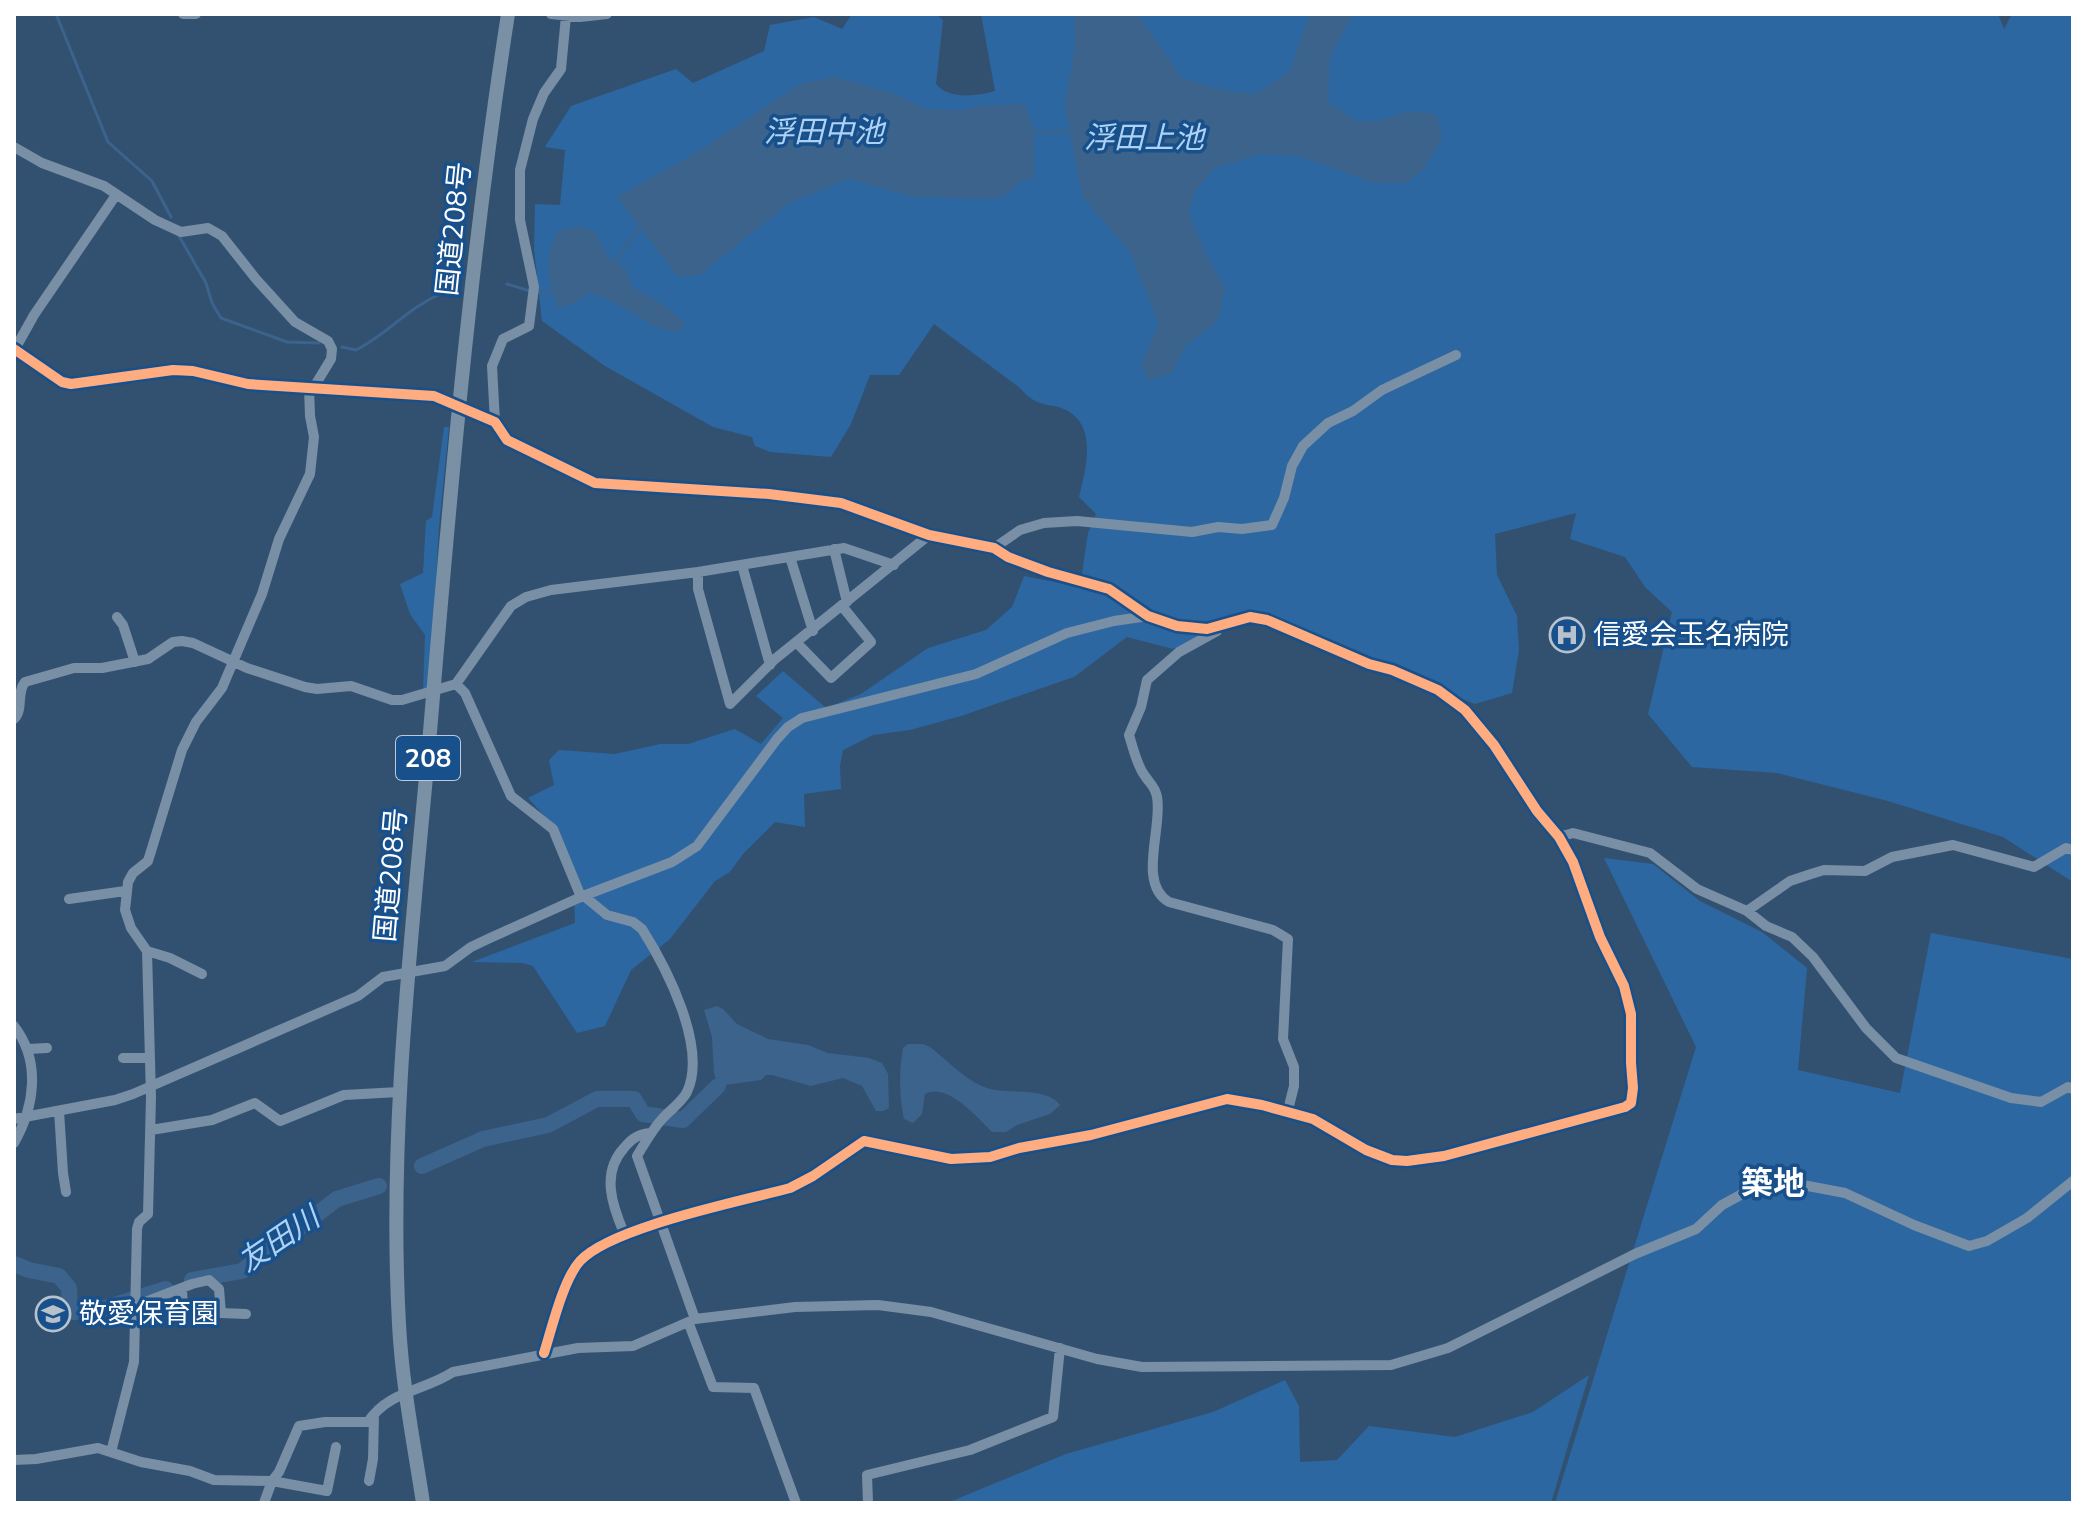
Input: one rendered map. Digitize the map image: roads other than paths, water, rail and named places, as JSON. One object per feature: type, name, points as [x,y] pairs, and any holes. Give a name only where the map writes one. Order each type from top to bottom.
[{"type":"highway","name":"国道208号","points":[[423,1503],[406,1391],[399,1310],[399,1092],[461,408],[492,116],[508,14]]},
{"type":"street","points":[[183,14],[196,14]]},
{"type":"street","points":[[551,14],[580,17],[607,14]]},
{"type":"street","points":[[544,1353],[570,1277],[581,1260],[624,1233],[790,1188],[864,1141],[951,1159],[990,1157],[1019,1148],[1091,1135],[1227,1099],[1313,1119],[1366,1150],[1392,1160],[1407,1161],[1444,1156],[1612,1111],[1631,1103],[1631,1014],[1624,986],[1600,937],[1573,862],[1494,745],[1465,710],[1438,690],[1267,620],[1250,617],[1207,629],[1177,626],[1148,616],[1109,589],[1034,567],[994,548],[929,535],[841,503],[595,483],[507,440],[495,422],[492,366],[503,339],[529,326],[534,292],[520,220],[520,170],[533,119],[544,93],[561,69],[566,16]]},
{"type":"street","points":[[14,147],[42,163],[95,182],[155,220],[181,232],[208,228],[222,236],[295,322],[328,341],[332,349],[331,359],[312,387],[310,416],[314,437],[310,474],[279,539],[262,594],[222,688],[196,722],[182,750],[148,861],[133,873],[125,891],[125,910],[131,928],[147,951],[151,1130],[148,1214],[139,1222],[137,1229],[134,1362],[111,1452]]},
{"type":"street","points":[[116,195],[14,349],[62,382],[71,384],[173,370],[193,371],[248,384],[422,393],[495,422]]},
{"type":"street","points":[[994,548],[1020,530],[1044,523],[1077,521],[1192,532],[1218,527],[1242,529],[1272,525],[1284,498],[1292,466],[1303,446],[1328,423],[1353,411],[1382,390],[1456,355]]},
{"type":"street","points":[[698,572],[698,589],[730,704],[770,665],[929,535]]},
{"type":"street","points":[[14,719],[20,713],[21,687],[25,682],[74,668],[102,668],[148,659],[173,642],[193,643],[234,662],[305,687],[351,686],[392,700],[402,700],[456,684],[511,606],[526,597],[551,590],[698,572],[844,548],[894,565]]},
{"type":"street","points":[[797,643],[831,678],[871,642],[844,604],[834,549]]},
{"type":"street","points":[[790,557],[813,631]]},
{"type":"street","points":[[742,565],[770,665]]},
{"type":"street","points":[[14,1119],[115,1100],[358,996],[383,977],[445,966],[471,947],[583,896],[672,862],[697,846],[777,739],[802,718],[976,674],[1067,633],[1148,616]]},
{"type":"street","points":[[117,617],[123,625],[135,662]]},
{"type":"street","points":[[1237,621],[1199,640],[1161,665],[1147,680],[1141,707],[1129,735],[1144,775],[1153,784],[1157,795],[1159,820],[1153,879],[1160,897],[1273,930],[1288,939],[1283,1039],[1294,1067],[1294,1086],[1287,1114]]},
{"type":"street","points":[[456,684],[465,693],[511,796],[553,829],[583,896],[607,915],[633,922],[642,929],[686,1018],[691,1041],[687,1093],[651,1133],[637,1156],[713,1387],[754,1388],[796,1503]]},
{"type":"street","points":[[1559,837],[1573,833],[1650,853],[1697,889],[1747,911],[1766,926],[1792,937],[1813,957],[1866,1028],[1896,1058],[2011,1098],[2041,1102],[2068,1087],[2073,1089]]},
{"type":"street","points":[[1747,911],[1790,881],[1811,874],[1824,870],[1865,871],[1892,857],[1953,845],[2034,867],[2066,848],[2073,850]]},
{"type":"street","points":[[69,899],[125,891]]},
{"type":"street","points":[[147,951],[170,958],[202,974]]},
{"type":"street","points":[[14,1026],[28,1049],[32,1077],[27,1117],[14,1143]]},
{"type":"street","points":[[28,1049],[47,1048]]},
{"type":"street","points":[[123,1058],[150,1058]]},
{"type":"street","points":[[151,1130],[212,1120],[255,1103],[280,1121],[344,1095],[399,1092]]},
{"type":"street","points":[[59,1111],[66,1192]]},
{"type":"street","points":[[624,1233],[612,1205],[610,1174],[614,1161],[625,1146],[639,1134],[651,1133]]},
{"type":"street","points":[[264,1503],[299,1426],[325,1422],[368,1422],[378,1407],[406,1391],[435,1383],[453,1372],[578,1348],[633,1346],[692,1322],[795,1307],[878,1305],[931,1312],[1097,1359],[1142,1367],[1391,1365],[1448,1348],[1635,1254],[1696,1229],[1722,1205],[1757,1186],[1787,1182],[1845,1193],[1969,1246],[1987,1241],[2027,1218],[2073,1181]]},
{"type":"street","points":[[135,1300],[209,1280],[219,1289],[232,1290]]},
{"type":"street","points":[[182,1288],[183,1313]]},
{"type":"street","points":[[219,1289],[221,1313],[246,1314]]},
{"type":"street","points":[[868,1503],[867,1475],[970,1450],[1053,1417],[1060,1348]]},
{"type":"street","points":[[369,1481],[374,1447],[374,1413]]},
{"type":"street","points":[[14,1460],[36,1459],[88,1447],[221,1481],[272,1481],[327,1491],[336,1447]]},
{"type":"water","name":"浮田上池","points":[[1074,14],[1138,14],[1182,78],[1222,90],[1255,94],[1290,71],[1310,14],[1353,14],[1330,57],[1328,102],[1357,121],[1378,121],[1410,111],[1437,115],[1442,138],[1424,169],[1407,183],[1374,183],[1299,156],[1260,154],[1215,168],[1195,190],[1189,215],[1225,288],[1218,321],[1184,347],[1173,372],[1149,381],[1141,366],[1159,324],[1130,252],[1082,196],[1065,105],[1075,46]]},
{"type":"water","name":"浮田中池","points":[[836,77],[892,93],[926,109],[963,110],[979,106],[1025,104],[1034,133],[1034,178],[1020,182],[997,199],[913,197],[848,179],[788,204],[700,275],[677,276],[617,197],[696,153],[800,84]]},
{"type":"water","points":[[585,227],[596,234],[609,258],[626,269],[632,287],[674,314],[685,324],[682,329],[659,328],[616,303],[589,292],[574,304],[557,308],[548,271],[553,242],[562,230]]},
{"type":"water","points":[[717,1006],[737,1024],[768,1039],[882,1063],[888,1074],[889,1108],[876,1111],[862,1086],[843,1078],[811,1086],[766,1075],[761,1080],[718,1086],[712,1037],[704,1010]]},
{"type":"water","points":[[908,1044],[930,1047],[979,1085],[996,1090],[1046,1095],[1060,1105],[1050,1114],[1006,1132],[992,1132],[962,1103],[934,1092],[925,1094],[922,1114],[913,1123],[904,1119],[900,1093],[903,1048]]},
{"type":"waterway","points":[[56,14],[108,142],[152,181],[171,217]]},
{"type":"waterway","points":[[1031,133],[1071,131]]},
{"type":"waterway","points":[[614,264],[641,225]]},
{"type":"waterway","points":[[179,236],[206,283],[221,318],[287,342],[319,343]]},
{"type":"waterway","points":[[507,284],[530,291]]},
{"type":"waterway","points":[[537,292],[558,291]]},
{"type":"waterway","points":[[342,347],[356,350],[440,294]]},
{"type":"waterway","name":"友田川","points":[[422,1166],[483,1139],[548,1125],[597,1099],[634,1099],[643,1114],[683,1120],[718,1086]]},
{"type":"waterway","name":"友田川","points":[[192,1280],[242,1271],[337,1199],[379,1186]]},
{"type":"waterway","name":"友田川","points":[[14,1264],[59,1276],[69,1288],[70,1310],[74,1312],[102,1309],[166,1289]]},
{"type":"place","name":"信愛会玉名病院","points":[[1567,635]]},
{"type":"place","name":"敬愛保育園","points":[[53,1314]]},
{"type":"district","name":"築地","points":[[1773,1183]]}]
